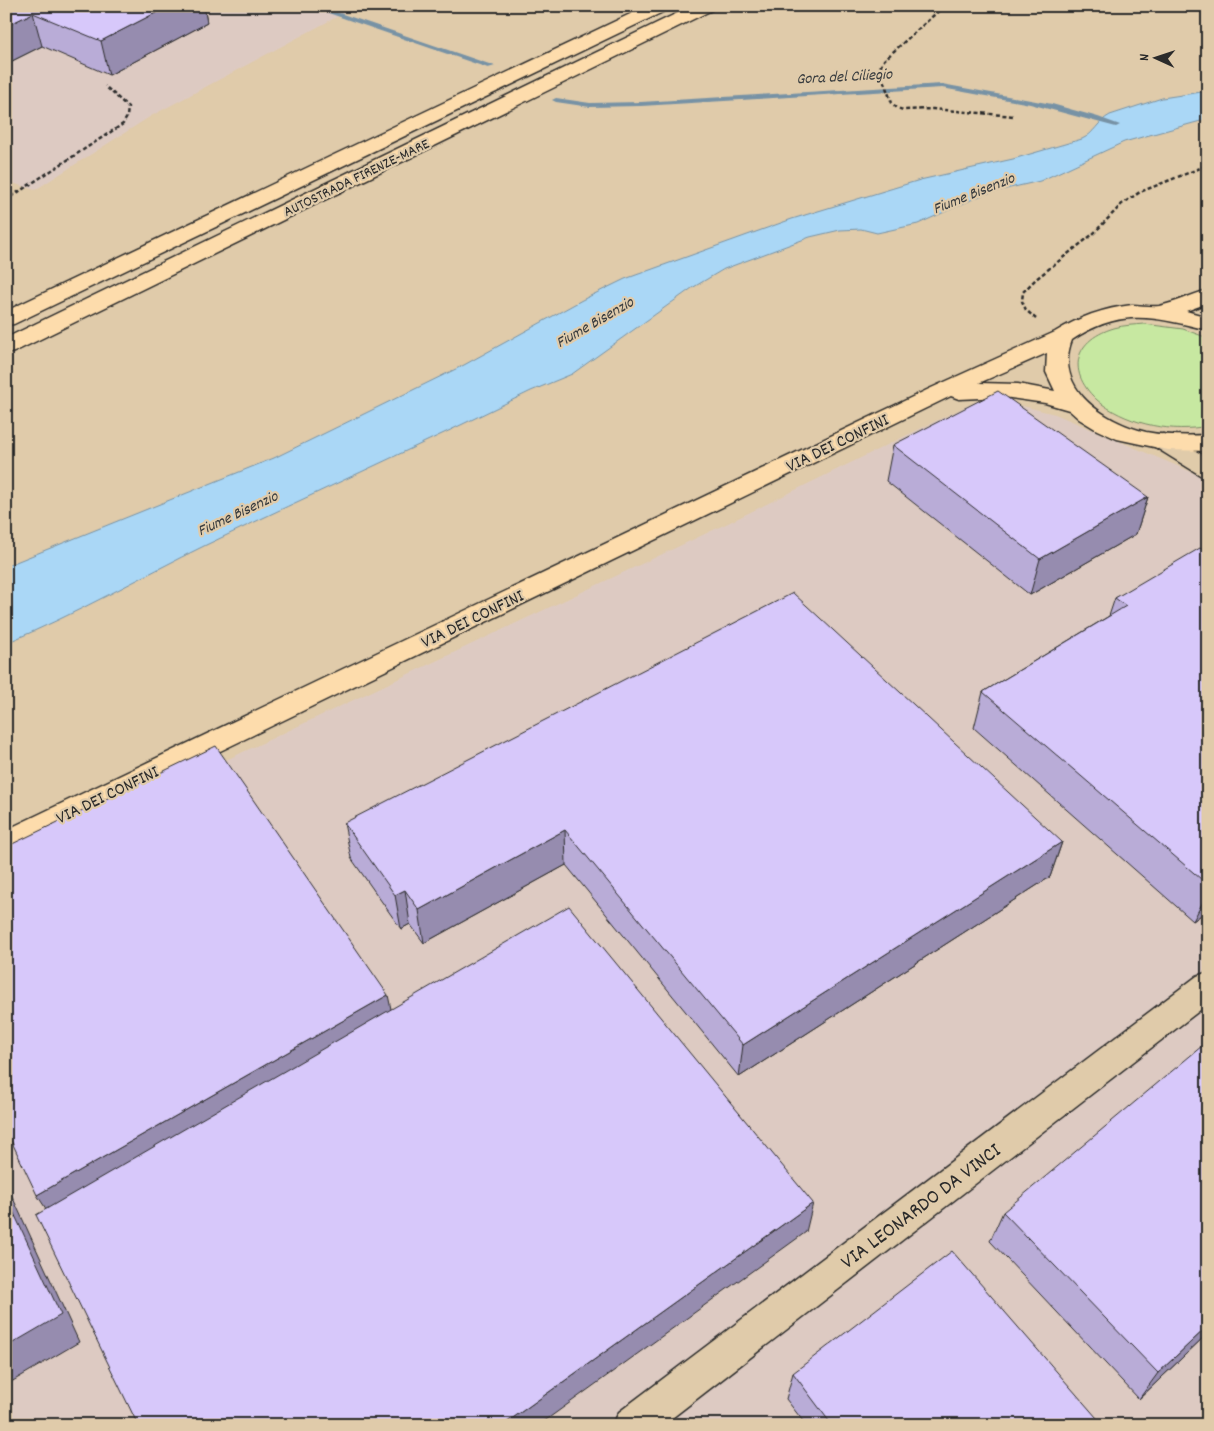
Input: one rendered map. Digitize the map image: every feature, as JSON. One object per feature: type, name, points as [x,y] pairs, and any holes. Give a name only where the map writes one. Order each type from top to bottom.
[{"type":"main road","name":"AUTOSTRADA FIRENZE-MARE","points":[[6,319],[661,6]]},
{"type":"main road","name":"AUTOSTRADA FIRENZE-MARE","points":[[6,347],[706,6]]},
{"type":"main road","name":"VIA DEI CONFINI","points":[[1161,312],[1208,296]]},
{"type":"main road","name":"VIA DEI CONFINI","points":[[6,843],[937,394],[1064,337],[1082,324],[1099,317],[1129,312],[1161,312],[1208,324]]},
{"type":"main road","name":"VIA DEI CONFINI","points":[[1064,337],[1057,350],[1055,363],[1064,389],[1076,404],[1088,414],[1116,429],[1136,436],[1163,442],[1208,443]]},
{"type":"main road","name":"VIA DEI CONFINI","points":[[937,394],[1012,389],[1051,396],[1076,404]]},
{"type":"street","points":[[1163,442],[1208,469]]},
{"type":"street","name":"VIA LEONARDO DA VINCI","points":[[632,1425],[1208,986]]},
{"type":"path","points":[[944,6],[884,60],[879,70],[892,103],[897,108],[903,110],[933,109],[1014,116]]},
{"type":"path","points":[[6,200],[123,124],[129,116],[130,110],[125,102],[105,86]]},
{"type":"path","points":[[1064,337],[1037,320],[1026,310],[1022,301],[1023,292],[1036,279],[1093,234],[1122,204],[1140,192],[1208,165]]},
{"type":"shaded area","points":[[6,6],[357,6],[151,116],[35,190],[6,181]]},
{"type":"shaded area","points":[[985,397],[1055,414],[1208,479],[1208,1425],[6,1425],[6,864],[726,524]]},
{"type":"green space","points":[[1144,324],[1183,329],[1208,338],[1208,426],[1167,428],[1139,422],[1102,404],[1083,383],[1078,361],[1082,351],[1089,342],[1099,334],[1114,328]]},
{"type":"water","name":"Fiume Bisenzio","points":[[1208,91],[1208,119],[1124,142],[1040,181],[984,194],[918,224],[877,233],[861,229],[840,230],[810,237],[724,269],[692,288],[572,374],[531,391],[181,557],[82,608],[6,643],[6,566],[274,458],[464,365],[582,300],[625,279],[792,219],[920,180],[1013,159],[1082,139],[1110,115],[1162,98]]},
{"type":"building","points":[[6,6],[169,6],[101,41],[33,13],[6,26]]},
{"type":"building","points":[[998,391],[1148,497],[1040,559],[893,445]]},
{"type":"building","points":[[1200,548],[1208,553],[1208,885],[983,692],[1126,606],[1115,598]]},
{"type":"building","points":[[793,593],[1062,842],[743,1045],[565,830],[419,910],[405,890],[395,895],[344,823]]},
{"type":"building","points":[[216,746],[388,995],[37,1195],[6,1130],[6,847]]},
{"type":"building","points":[[569,906],[813,1203],[503,1425],[138,1425],[36,1215]]},
{"type":"building","points":[[1208,1041],[1208,1326],[1158,1373],[1003,1212]]},
{"type":"building","points":[[6,1196],[61,1315],[6,1347]]},
{"type":"building","points":[[952,1251],[1103,1425],[832,1425],[793,1373]]},
{"type":"waterway","name":"Gora del Ciliegio","points":[[311,6],[491,66]]},
{"type":"waterway","name":"Gora del Ciliegio","points":[[556,100],[590,105],[641,104],[942,86],[1030,101],[1116,125]]}]
